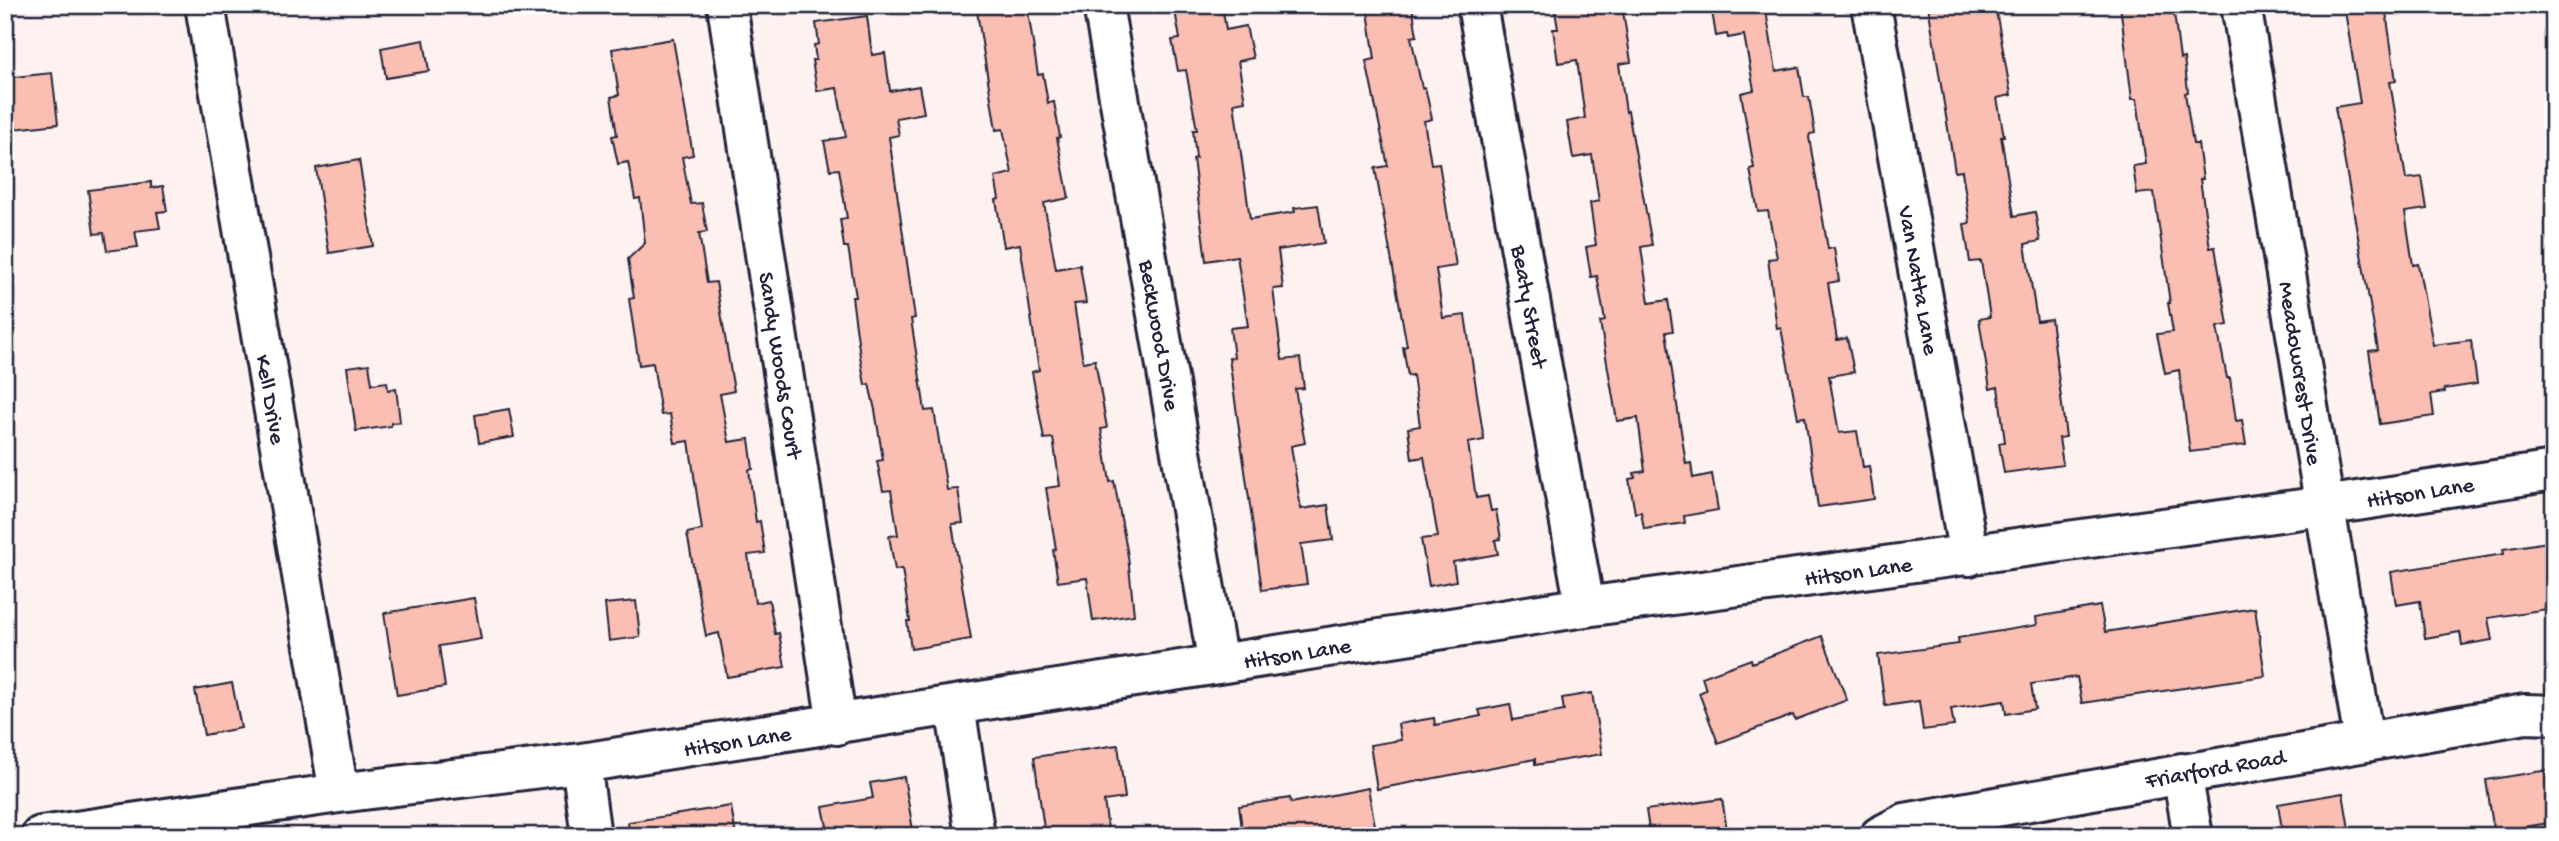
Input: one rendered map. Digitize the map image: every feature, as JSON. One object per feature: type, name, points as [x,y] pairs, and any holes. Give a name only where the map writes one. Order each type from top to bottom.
[{"type":"street","name":"Kell Drive","points":[[205,5],[339,793]]},
{"type":"street","name":"Sandy Woods Court","points":[[727,5],[837,725]]},
{"type":"street","name":"Beckwood Drive","points":[[1103,5],[1219,664]]},
{"type":"street","name":"Beaty Street","points":[[1477,5],[1585,607]]},
{"type":"street","name":"Van Natta Lane","points":[[1871,5],[1969,556]]},
{"type":"street","name":"Meadowcrest Drive","points":[[2241,5],[2364,741]]},
{"type":"street","name":"Hitson Lane","points":[[41,836],[339,793],[581,763],[1585,607],[1969,556],[2554,471]]},
{"type":"street","points":[[954,706],[975,836]]},
{"type":"street","name":"Friarford Road","points":[[1880,836],[1905,823],[2182,773],[2525,714],[2554,715]]},
{"type":"street","points":[[581,763],[591,836]]},
{"type":"street","points":[[2182,773],[2193,836]]},
{"type":"building","points":[[976,5],[1027,5],[1038,75],[1043,74],[1048,103],[1054,102],[1060,137],[1057,138],[1069,198],[1044,203],[1056,269],[1080,265],[1086,303],[1074,304],[1083,362],[1095,360],[1107,428],[1101,429],[1110,482],[1114,481],[1128,556],[1134,615],[1093,621],[1087,578],[1058,582],[1053,550],[1056,549],[1046,488],[1060,486],[1053,438],[1044,439],[1032,372],[1039,370],[1020,244],[1004,247],[995,177],[1012,173],[1003,129],[996,130]]},
{"type":"building","points":[[1174,5],[1222,5],[1226,30],[1246,26],[1253,58],[1238,61],[1245,101],[1234,103],[1250,219],[1295,212],[1294,208],[1318,205],[1324,243],[1278,250],[1283,288],[1273,289],[1282,360],[1300,358],[1304,388],[1295,389],[1305,443],[1291,446],[1301,509],[1328,505],[1333,540],[1301,544],[1307,584],[1262,590],[1229,358],[1234,357],[1230,328],[1248,326],[1237,256],[1206,261],[1193,159],[1196,158],[1193,130],[1197,130],[1186,70],[1178,71],[1172,40],[1180,39]]},
{"type":"building","points":[[1367,5],[1412,5],[1417,36],[1411,37],[1432,119],[1424,121],[1431,164],[1439,163],[1456,266],[1436,269],[1443,318],[1465,315],[1484,440],[1468,443],[1476,498],[1488,496],[1491,511],[1496,510],[1501,539],[1495,540],[1498,554],[1453,562],[1456,581],[1429,586],[1421,539],[1438,537],[1424,457],[1412,459],[1408,428],[1420,426],[1413,375],[1408,376],[1403,347],[1407,346],[1375,168],[1388,166],[1366,61],[1375,59]]},
{"type":"building","points":[[1554,5],[1622,5],[1631,62],[1619,64],[1652,245],[1641,247],[1649,303],[1668,300],[1673,331],[1666,332],[1686,464],[1691,463],[1693,478],[1712,474],[1718,510],[1684,516],[1685,523],[1644,529],[1641,512],[1635,513],[1629,479],[1635,478],[1634,473],[1645,471],[1638,418],[1617,421],[1600,322],[1605,321],[1597,276],[1591,277],[1586,247],[1596,245],[1590,203],[1599,201],[1592,155],[1573,158],[1567,122],[1585,118],[1577,60],[1558,63],[1553,29],[1558,29]]},
{"type":"building","points":[[1711,5],[1765,5],[1776,71],[1799,67],[1804,97],[1809,97],[1815,133],[1809,137],[1828,249],[1834,248],[1839,281],[1828,283],[1837,340],[1847,338],[1854,372],[1829,376],[1839,433],[1857,431],[1863,467],[1869,466],[1874,499],[1818,507],[1805,417],[1798,418],[1781,328],[1777,329],[1768,259],[1777,258],[1768,211],[1758,212],[1750,169],[1754,168],[1741,93],[1754,90],[1744,35],[1728,38],[1727,34],[1716,36]]},
{"type":"building","points":[[1928,5],[1995,5],[2011,95],[1997,98],[2004,136],[2001,136],[2014,216],[2035,212],[2040,241],[2025,244],[2037,321],[2051,319],[2066,437],[2059,438],[2063,465],[2004,473],[1999,443],[2005,442],[1998,387],[1990,389],[1979,319],[1990,317],[1981,261],[1970,262],[1964,224],[1970,223],[1962,171],[1955,172]]},
{"type":"building","points":[[2120,5],[2173,5],[2180,59],[2184,58],[2188,92],[2185,93],[2193,144],[2198,144],[2210,248],[2215,247],[2228,325],[2217,327],[2227,378],[2230,378],[2236,421],[2242,420],[2246,445],[2190,452],[2179,370],[2165,373],[2157,334],[2173,332],[2170,303],[2154,192],[2137,194],[2133,166],[2146,164],[2137,99],[2132,99]]},
{"type":"building","points":[[2344,5],[2385,5],[2396,81],[2390,82],[2406,179],[2422,177],[2427,209],[2405,212],[2413,265],[2418,264],[2433,345],[2471,340],[2477,384],[2444,389],[2445,392],[2431,394],[2434,416],[2380,424],[2369,351],[2378,350],[2335,107],[2360,103]]},
{"type":"building","points":[[867,16],[872,55],[885,53],[890,91],[919,86],[924,113],[896,118],[899,135],[889,137],[915,318],[911,319],[925,411],[934,410],[947,490],[958,489],[963,523],[952,524],[971,639],[911,649],[907,621],[910,621],[902,569],[895,570],[889,536],[898,535],[891,490],[883,491],[877,461],[883,460],[875,410],[869,384],[865,385],[860,356],[852,297],[856,297],[848,247],[844,247],[840,219],[847,218],[839,169],[830,170],[824,141],[846,137],[837,88],[817,91],[812,60],[816,60],[814,45],[819,44],[816,23]]},
{"type":"building","points":[[673,39],[693,155],[682,157],[691,204],[702,203],[707,232],[699,233],[707,283],[716,282],[734,391],[720,394],[729,442],[749,439],[753,469],[749,470],[756,522],[760,521],[765,553],[748,555],[755,603],[769,600],[785,667],[727,677],[719,633],[706,636],[687,533],[702,530],[689,441],[675,443],[670,414],[661,415],[653,363],[639,365],[629,299],[634,298],[628,259],[645,243],[640,198],[635,199],[628,162],[618,164],[612,136],[617,135],[611,97],[619,95],[612,49]]},
{"type":"building","points":[[424,40],[429,71],[386,78],[381,48]]},
{"type":"building","points":[[52,73],[58,124],[5,128],[5,78]]},
{"type":"building","points":[[359,160],[373,246],[329,253],[316,168]]},
{"type":"building","points":[[151,182],[151,188],[163,186],[167,211],[157,212],[160,228],[135,231],[138,247],[107,251],[104,233],[94,234],[88,190]]},
{"type":"building","points":[[369,364],[372,384],[387,382],[388,390],[396,388],[400,422],[391,423],[391,426],[356,431],[347,367]]},
{"type":"building","points":[[509,409],[514,437],[479,443],[475,415]]},
{"type":"building","points":[[2554,541],[2554,608],[2488,618],[2492,640],[2462,645],[2460,632],[2425,638],[2420,601],[2396,605],[2391,572],[2504,554],[2503,549]]},
{"type":"building","points":[[474,598],[481,639],[439,646],[445,687],[397,695],[384,613]]},
{"type":"building","points":[[636,601],[640,637],[609,641],[605,604]]},
{"type":"building","points":[[2100,606],[2105,632],[2255,608],[2265,676],[2082,703],[2077,677],[2031,684],[2035,709],[2006,714],[2004,701],[1951,709],[1954,726],[1923,730],[1919,701],[1885,706],[1878,655],[1959,644],[1958,638],[2037,625],[2036,617]]},
{"type":"building","points":[[1822,636],[1847,700],[1795,720],[1793,715],[1718,743],[1699,693],[1706,690],[1702,677],[1751,659],[1752,663]]},
{"type":"building","points":[[232,683],[241,728],[204,735],[195,690]]},
{"type":"building","points":[[1592,693],[1602,754],[1535,765],[1535,759],[1377,789],[1370,745],[1401,740],[1398,724],[1434,718],[1435,725],[1481,716],[1479,710],[1510,704],[1513,720],[1564,711],[1562,698]]},
{"type":"building","points":[[1118,745],[1125,798],[1104,801],[1109,836],[1045,836],[1034,757]]},
{"type":"building","points":[[2554,769],[2554,822],[2494,832],[2486,780]]},
{"type":"building","points":[[904,777],[914,836],[829,836],[823,807],[873,798],[870,783]]},
{"type":"building","points":[[1368,788],[1377,836],[1243,836],[1239,806],[1290,798],[1291,803]]},
{"type":"building","points":[[2343,793],[2349,829],[2337,831],[2338,836],[2283,836],[2278,804]]},
{"type":"building","points":[[1722,799],[1728,836],[1650,836],[1646,810]]},
{"type":"building","points":[[731,806],[736,836],[629,836],[628,822]]}]
